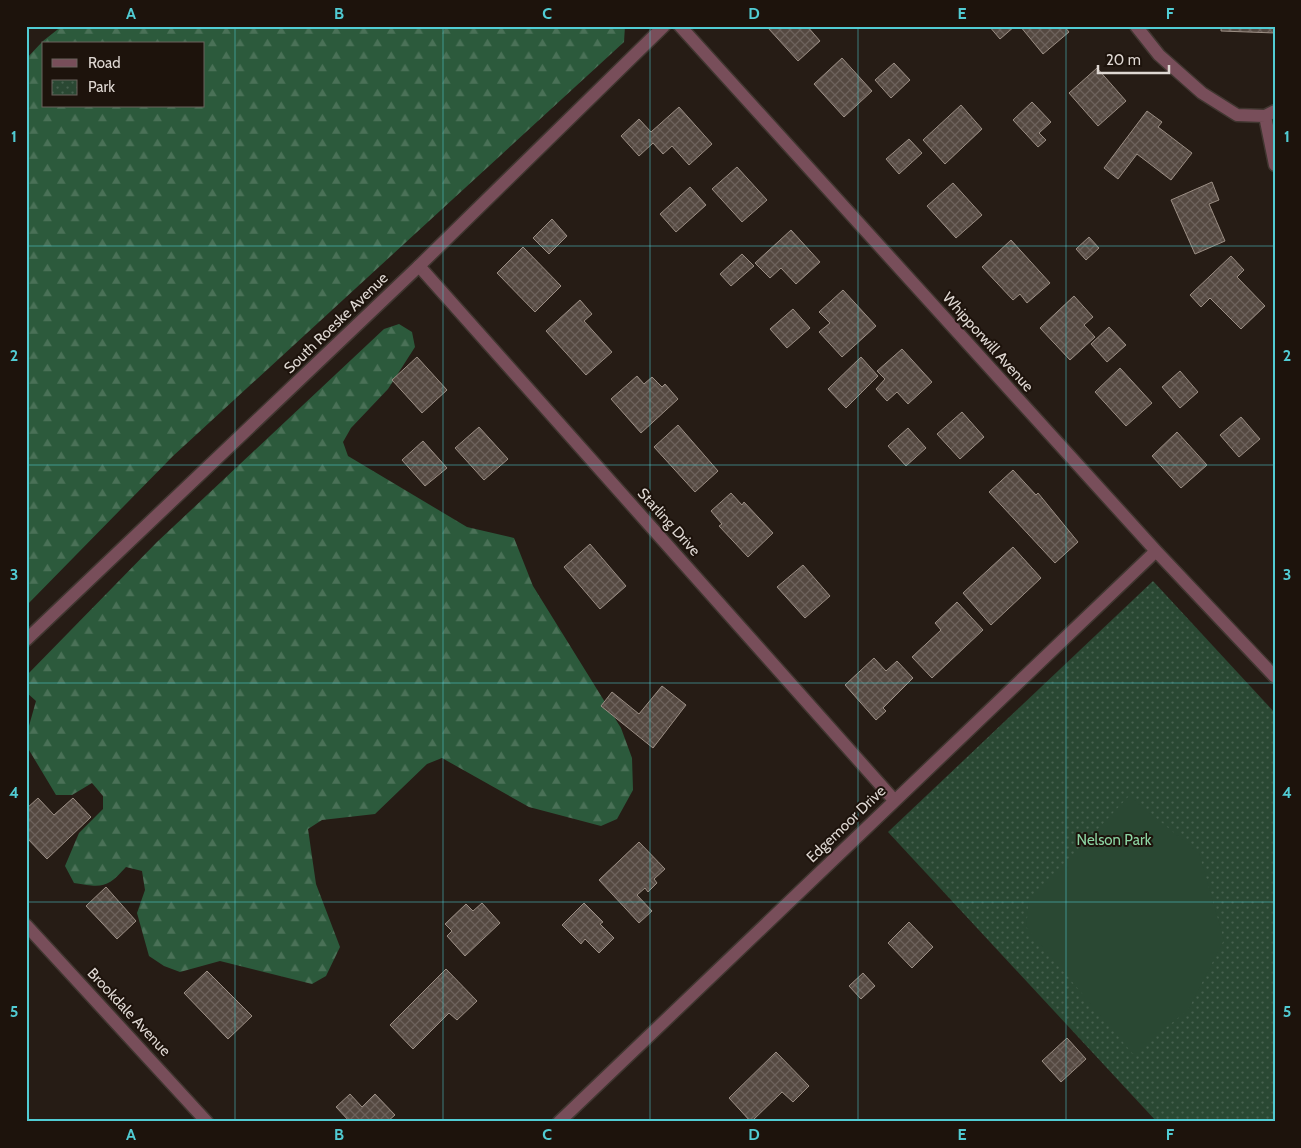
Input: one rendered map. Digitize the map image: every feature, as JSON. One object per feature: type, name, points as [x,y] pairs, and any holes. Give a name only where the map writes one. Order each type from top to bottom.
[{"type":"street","name":"South Roeske Avenue","points":[[26,640],[419,266],[664,26]]},
{"type":"street","name":"Whipporwill Avenue","points":[[680,26],[1156,550],[1275,677]]},
{"type":"street","points":[[1136,26],[1159,55],[1202,93],[1237,115],[1270,113],[1275,165]]},
{"type":"street","name":"Starling Drive","points":[[419,266],[894,800]]},
{"type":"street","name":"Edgemoor Drive","points":[[559,1122],[1156,550]]},
{"type":"street","name":"Brookdale Avenue","points":[[26,925],[207,1122]]},
{"type":"green space","points":[[62,26],[625,26],[624,42],[173,456],[26,606],[26,59],[42,42],[42,108],[205,108],[205,42],[42,42]]},
{"type":"green space","points":[[399,324],[412,332],[415,347],[388,389],[351,428],[343,442],[348,456],[467,527],[514,538],[533,586],[621,728],[632,758],[633,790],[617,819],[601,826],[529,807],[442,758],[427,764],[375,814],[322,820],[308,829],[316,884],[340,947],[326,976],[312,984],[220,961],[180,972],[164,966],[149,956],[137,913],[145,890],[142,871],[126,867],[109,883],[92,886],[74,883],[65,866],[79,833],[103,809],[103,796],[92,783],[72,795],[56,795],[29,750],[27,733],[36,701],[26,692],[26,676],[157,542],[384,329]]},
{"type":"green space","name":"Nelson Park","points":[[1153,581],[1275,713],[1275,1122],[1157,1122],[888,832]]},
{"type":"green space","points":[[1129,796],[1199,853],[1224,940],[1188,1010],[1133,1054],[1026,927],[1029,902]]},
{"type":"building","points":[[769,26],[807,26],[820,41],[798,61],[768,28]]},
{"type":"building","points":[[989,26],[1015,26],[1000,39]]},
{"type":"building","points":[[1020,26],[1064,26],[1069,32],[1043,54]]},
{"type":"building","points":[[1221,26],[1275,26],[1275,33],[1221,31]]},
{"type":"building","points":[[842,58],[872,91],[844,117],[814,84]]},
{"type":"building","points":[[894,63],[910,80],[891,98],[875,80]]},
{"type":"building","points":[[1097,68],[1126,101],[1098,126],[1069,93]]},
{"type":"building","points":[[1032,102],[1051,122],[1039,133],[1046,140],[1038,147],[1013,120]]},
{"type":"building","points":[[961,105],[982,129],[945,164],[923,140]]},
{"type":"building","points":[[679,107],[712,144],[689,165],[672,146],[663,154],[653,143],[639,156],[621,136],[639,119],[651,132]]},
{"type":"building","points":[[1147,111],[1162,122],[1158,127],[1192,153],[1171,180],[1137,154],[1118,179],[1104,168]]},
{"type":"building","points":[[909,139],[922,153],[899,174],[886,159]]},
{"type":"building","points":[[737,167],[767,200],[742,222],[712,189]]},
{"type":"building","points":[[1212,182],[1219,200],[1209,204],[1225,241],[1195,254],[1171,200]]},
{"type":"building","points":[[953,183],[982,215],[956,238],[927,206]]},
{"type":"building","points":[[690,187],[706,205],[676,232],[660,214]]},
{"type":"building","points":[[552,219],[567,236],[549,254],[533,238]]},
{"type":"building","points":[[791,230],[820,262],[796,284],[781,268],[770,278],[755,263]]},
{"type":"building","points":[[1089,237],[1099,248],[1086,260],[1076,249]]},
{"type":"building","points":[[1011,240],[1050,283],[1027,303],[1020,294],[1013,300],[982,267]]},
{"type":"building","points":[[523,247],[561,286],[535,312],[497,273]]},
{"type":"building","points":[[742,254],[754,266],[731,286],[720,274]]},
{"type":"building","points":[[1231,256],[1244,270],[1237,277],[1265,306],[1241,329],[1210,298],[1201,307],[1190,295]]},
{"type":"building","points":[[843,290],[876,326],[842,357],[819,332],[830,323],[819,312]]},
{"type":"building","points":[[1074,296],[1093,317],[1084,325],[1095,337],[1070,360],[1040,328]]},
{"type":"building","points":[[580,300],[592,314],[584,321],[612,352],[586,375],[546,331]]},
{"type":"building","points":[[793,309],[810,328],[787,348],[770,329]]},
{"type":"building","points":[[1109,327],[1126,345],[1107,362],[1091,344]]},
{"type":"building","points":[[902,349],[932,382],[908,404],[897,392],[887,401],[876,389],[885,379],[877,371]]},
{"type":"building","points":[[417,357],[447,390],[422,413],[392,380]]},
{"type":"building","points":[[861,357],[878,376],[846,408],[828,389]]},
{"type":"building","points":[[1120,368],[1152,403],[1126,426],[1095,392]]},
{"type":"building","points":[[1180,371],[1198,392],[1180,408],[1162,387]]},
{"type":"building","points":[[637,376],[644,384],[652,377],[662,387],[665,384],[678,399],[641,433],[611,399]]},
{"type":"building","points":[[962,412],[984,437],[960,459],[937,434]]},
{"type":"building","points":[[1241,417],[1260,439],[1239,457],[1220,435]]},
{"type":"building","points":[[678,425],[718,471],[695,492],[654,447]]},
{"type":"building","points":[[479,427],[508,459],[484,480],[455,448]]},
{"type":"building","points":[[908,428],[926,448],[906,466],[888,446]]},
{"type":"building","points":[[1177,432],[1207,465],[1181,488],[1152,456]]},
{"type":"building","points":[[423,441],[447,468],[425,486],[402,460]]},
{"type":"building","points":[[1013,470],[1036,495],[1038,493],[1078,542],[1055,563],[989,492]]},
{"type":"building","points":[[731,493],[742,505],[744,502],[773,533],[748,557],[719,526],[722,524],[711,511]]},
{"type":"building","points":[[590,544],[626,586],[600,609],[564,567]]},
{"type":"building","points":[[1013,547],[1041,578],[991,625],[963,593]]},
{"type":"building","points":[[803,565],[830,596],[805,618],[777,587]]},
{"type":"building","points":[[957,602],[983,630],[932,678],[912,657],[941,630],[935,623]]},
{"type":"building","points":[[874,658],[886,671],[897,661],[913,678],[883,708],[886,711],[876,720],[845,685]]},
{"type":"building","points":[[662,686],[686,705],[653,748],[601,706],[612,692],[639,714]]},
{"type":"building","points":[[38,798],[54,815],[73,798],[91,817],[47,859],[26,837],[26,809]]},
{"type":"building","points":[[639,842],[665,869],[654,879],[657,883],[648,892],[645,888],[637,895],[652,911],[639,923],[599,880]]},
{"type":"building","points":[[106,887],[136,921],[117,939],[86,906]]},
{"type":"building","points":[[482,903],[500,923],[465,956],[447,936],[452,931],[445,924],[466,904],[473,911]]},
{"type":"building","points":[[584,903],[603,922],[600,924],[614,938],[599,953],[585,939],[581,944],[562,925]]},
{"type":"building","points":[[909,922],[933,947],[912,968],[888,943]]},
{"type":"building","points":[[446,969],[477,1001],[457,1020],[449,1013],[413,1049],[390,1025]]},
{"type":"building","points":[[207,971],[252,1016],[228,1039],[184,993]]},
{"type":"building","points":[[863,973],[875,986],[861,999],[849,986]]},
{"type":"building","points":[[1067,1038],[1086,1059],[1061,1082],[1042,1061]]},
{"type":"building","points":[[776,1052],[809,1086],[793,1102],[782,1092],[751,1122],[729,1098]]},
{"type":"building","points":[[350,1094],[362,1107],[375,1094],[395,1115],[387,1122],[350,1122],[336,1107]]}]
